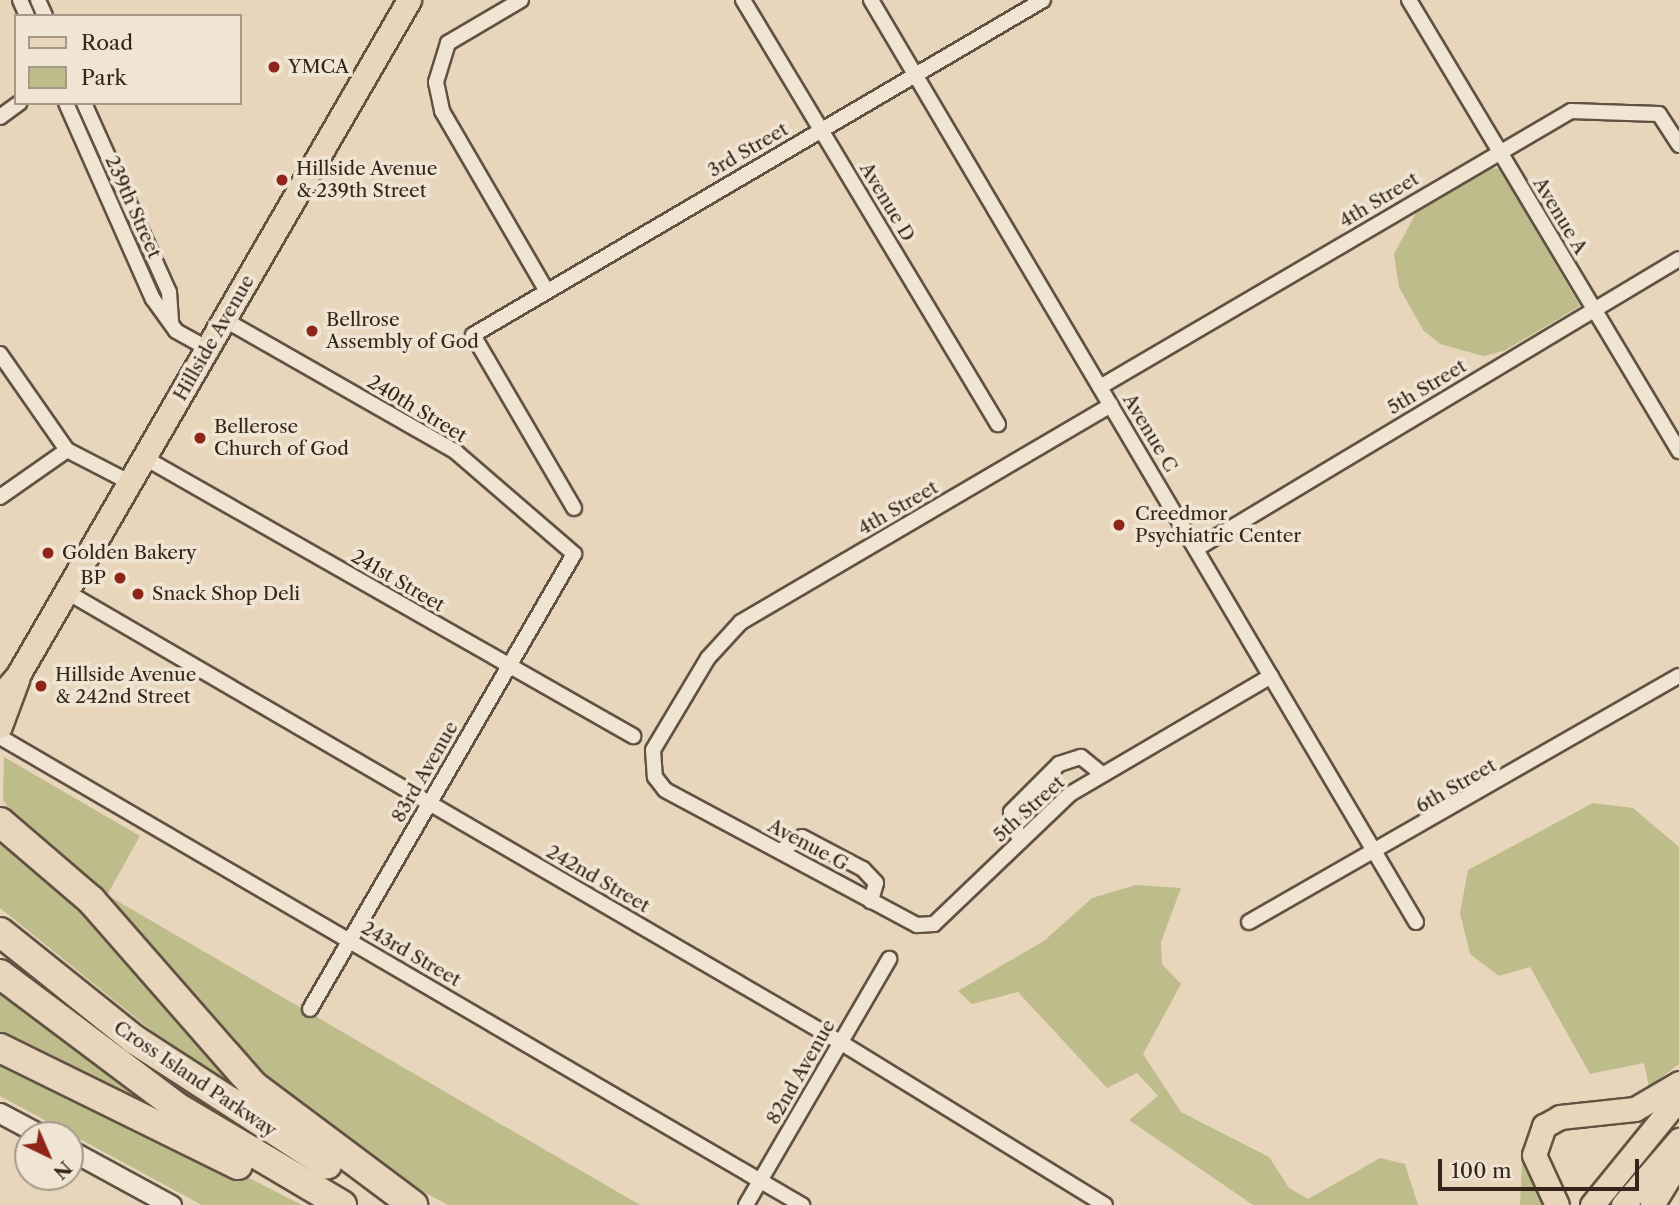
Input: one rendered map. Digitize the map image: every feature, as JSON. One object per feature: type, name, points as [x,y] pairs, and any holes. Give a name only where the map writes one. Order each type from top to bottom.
[{"type":"highway","points":[[0,800],[10,830],[99,909],[246,1079],[413,1205]]},
{"type":"highway","name":"Cross Island Parkway","points":[[0,932],[188,1077],[403,1205]]},
{"type":"highway","name":"Cross Island Parkway","points":[[0,974],[177,1107],[342,1205]]},
{"type":"highway","points":[[0,1048],[315,1205]]},
{"type":"main road","name":"Hillside Avenue","points":[[0,726],[19,675],[409,0]]},
{"type":"main road","name":"Hillside Avenue","points":[[0,696],[19,675]]},
{"type":"main road","points":[[1557,1205],[1534,1155],[1544,1126],[1560,1117],[1635,1109],[1679,1083]]},
{"type":"main road","points":[[1592,1205],[1679,1098]]},
{"type":"main road","points":[[1623,1205],[1679,1140]]},
{"type":"main road","points":[[1652,1205],[1679,1160]]},
{"type":"street","points":[[521,0],[448,43],[436,82],[442,111],[546,290]]},
{"type":"street","name":"Avenue D","points":[[743,0],[998,424]]},
{"type":"street","name":"Avenue C","points":[[871,0],[1416,922]]},
{"type":"street","name":"3rd Street","points":[[574,508],[473,335],[1043,0]]},
{"type":"street","name":"Avenue A","points":[[1409,0],[1679,452]]},
{"type":"street","points":[[0,117],[16,105]]},
{"type":"street","name":"239th Street","points":[[67,105],[153,299],[171,324],[208,349]]},
{"type":"street","name":"239th Street","points":[[85,105],[169,292],[171,324]]},
{"type":"street","name":"4th Street","points":[[1100,387],[1499,151],[1572,111],[1658,114],[1679,145]]},
{"type":"street","name":"5th Street","points":[[1196,549],[1679,258]]},
{"type":"street","name":"240th Street","points":[[225,320],[456,453],[574,554]]},
{"type":"street","points":[[0,354],[67,450],[131,483]]},
{"type":"street","name":"4th Street","points":[[665,790],[655,777],[653,750],[708,659],[741,622],[1111,405]]},
{"type":"street","points":[[0,497],[67,450]]},
{"type":"street","name":"241st Street","points":[[145,458],[633,736]]},
{"type":"street","name":"83rd Avenue","points":[[310,1009],[574,554]]},
{"type":"street","name":"242nd Street","points":[[67,592],[840,1042],[1105,1205]]},
{"type":"street","name":"5th Street","points":[[934,924],[1070,794],[1271,676]]},
{"type":"street","name":"6th Street","points":[[1249,922],[1376,854],[1679,676]]},
{"type":"street","name":"243rd Street","points":[[0,737],[802,1205]]},
{"type":"street","points":[[1020,842],[1011,812],[1059,765],[1081,757],[1103,775]]},
{"type":"street","name":"Avenue G","points":[[665,790],[917,925],[934,924]]},
{"type":"street","points":[[780,851],[802,836],[863,869],[876,883],[871,901]]},
{"type":"street","name":"82nd Avenue","points":[[746,1205],[889,959]]},
{"type":"street","points":[[84,1158],[172,1205]]},
{"type":"green space","points":[[1488,168],[1500,169],[1580,306],[1504,351],[1483,356],[1440,344],[1423,330],[1399,287],[1394,254],[1416,213]]},
{"type":"green space","points":[[4,757],[140,836],[107,895],[640,1205],[448,1205],[353,1154],[255,1079],[23,829],[3,800]]},
{"type":"green space","points":[[1593,803],[1633,808],[1679,847],[1679,1064],[1649,1087],[1644,1063],[1590,1074],[1530,967],[1499,976],[1470,954],[1460,913],[1468,870]]},
{"type":"green space","points":[[0,833],[114,940],[247,1095],[168,1044],[0,908]]},
{"type":"green space","points":[[1136,885],[1181,888],[1161,942],[1162,964],[1181,984],[1143,1054],[1181,1112],[1269,1157],[1289,1188],[1308,1199],[1380,1158],[1405,1164],[1418,1205],[1253,1205],[1129,1120],[1158,1096],[1137,1073],[1107,1088],[1018,992],[972,1004],[958,991],[1044,941],[1092,898]]},
{"type":"green space","points":[[0,989],[71,1046],[185,1126],[0,1040]]},
{"type":"green space","points":[[0,1056],[302,1205],[202,1205],[84,1141],[84,1121],[46,1121],[0,1096]]},
{"type":"green space","points":[[1522,1163],[1545,1205],[1520,1205]]},
{"type":"place","name":"YMCA","points":[[274,67]]},
{"type":"place","name":"Hillside Avenue & 239th Street","points":[[282,180]]},
{"type":"place","name":"Bellrose Assembly of God","points":[[312,331]]},
{"type":"place","name":"Bellerose Church of God","points":[[200,438]]},
{"type":"place","name":"Creedmor Psychiatric Center","points":[[1119,525]]},
{"type":"place","name":"Golden Bakery","points":[[48,553]]},
{"type":"place","name":"BP","points":[[120,578]]},
{"type":"place","name":"Snack Shop Deli","points":[[138,594]]},
{"type":"place","name":"Hillside Avenue & 242nd Street","points":[[41,686]]}]
